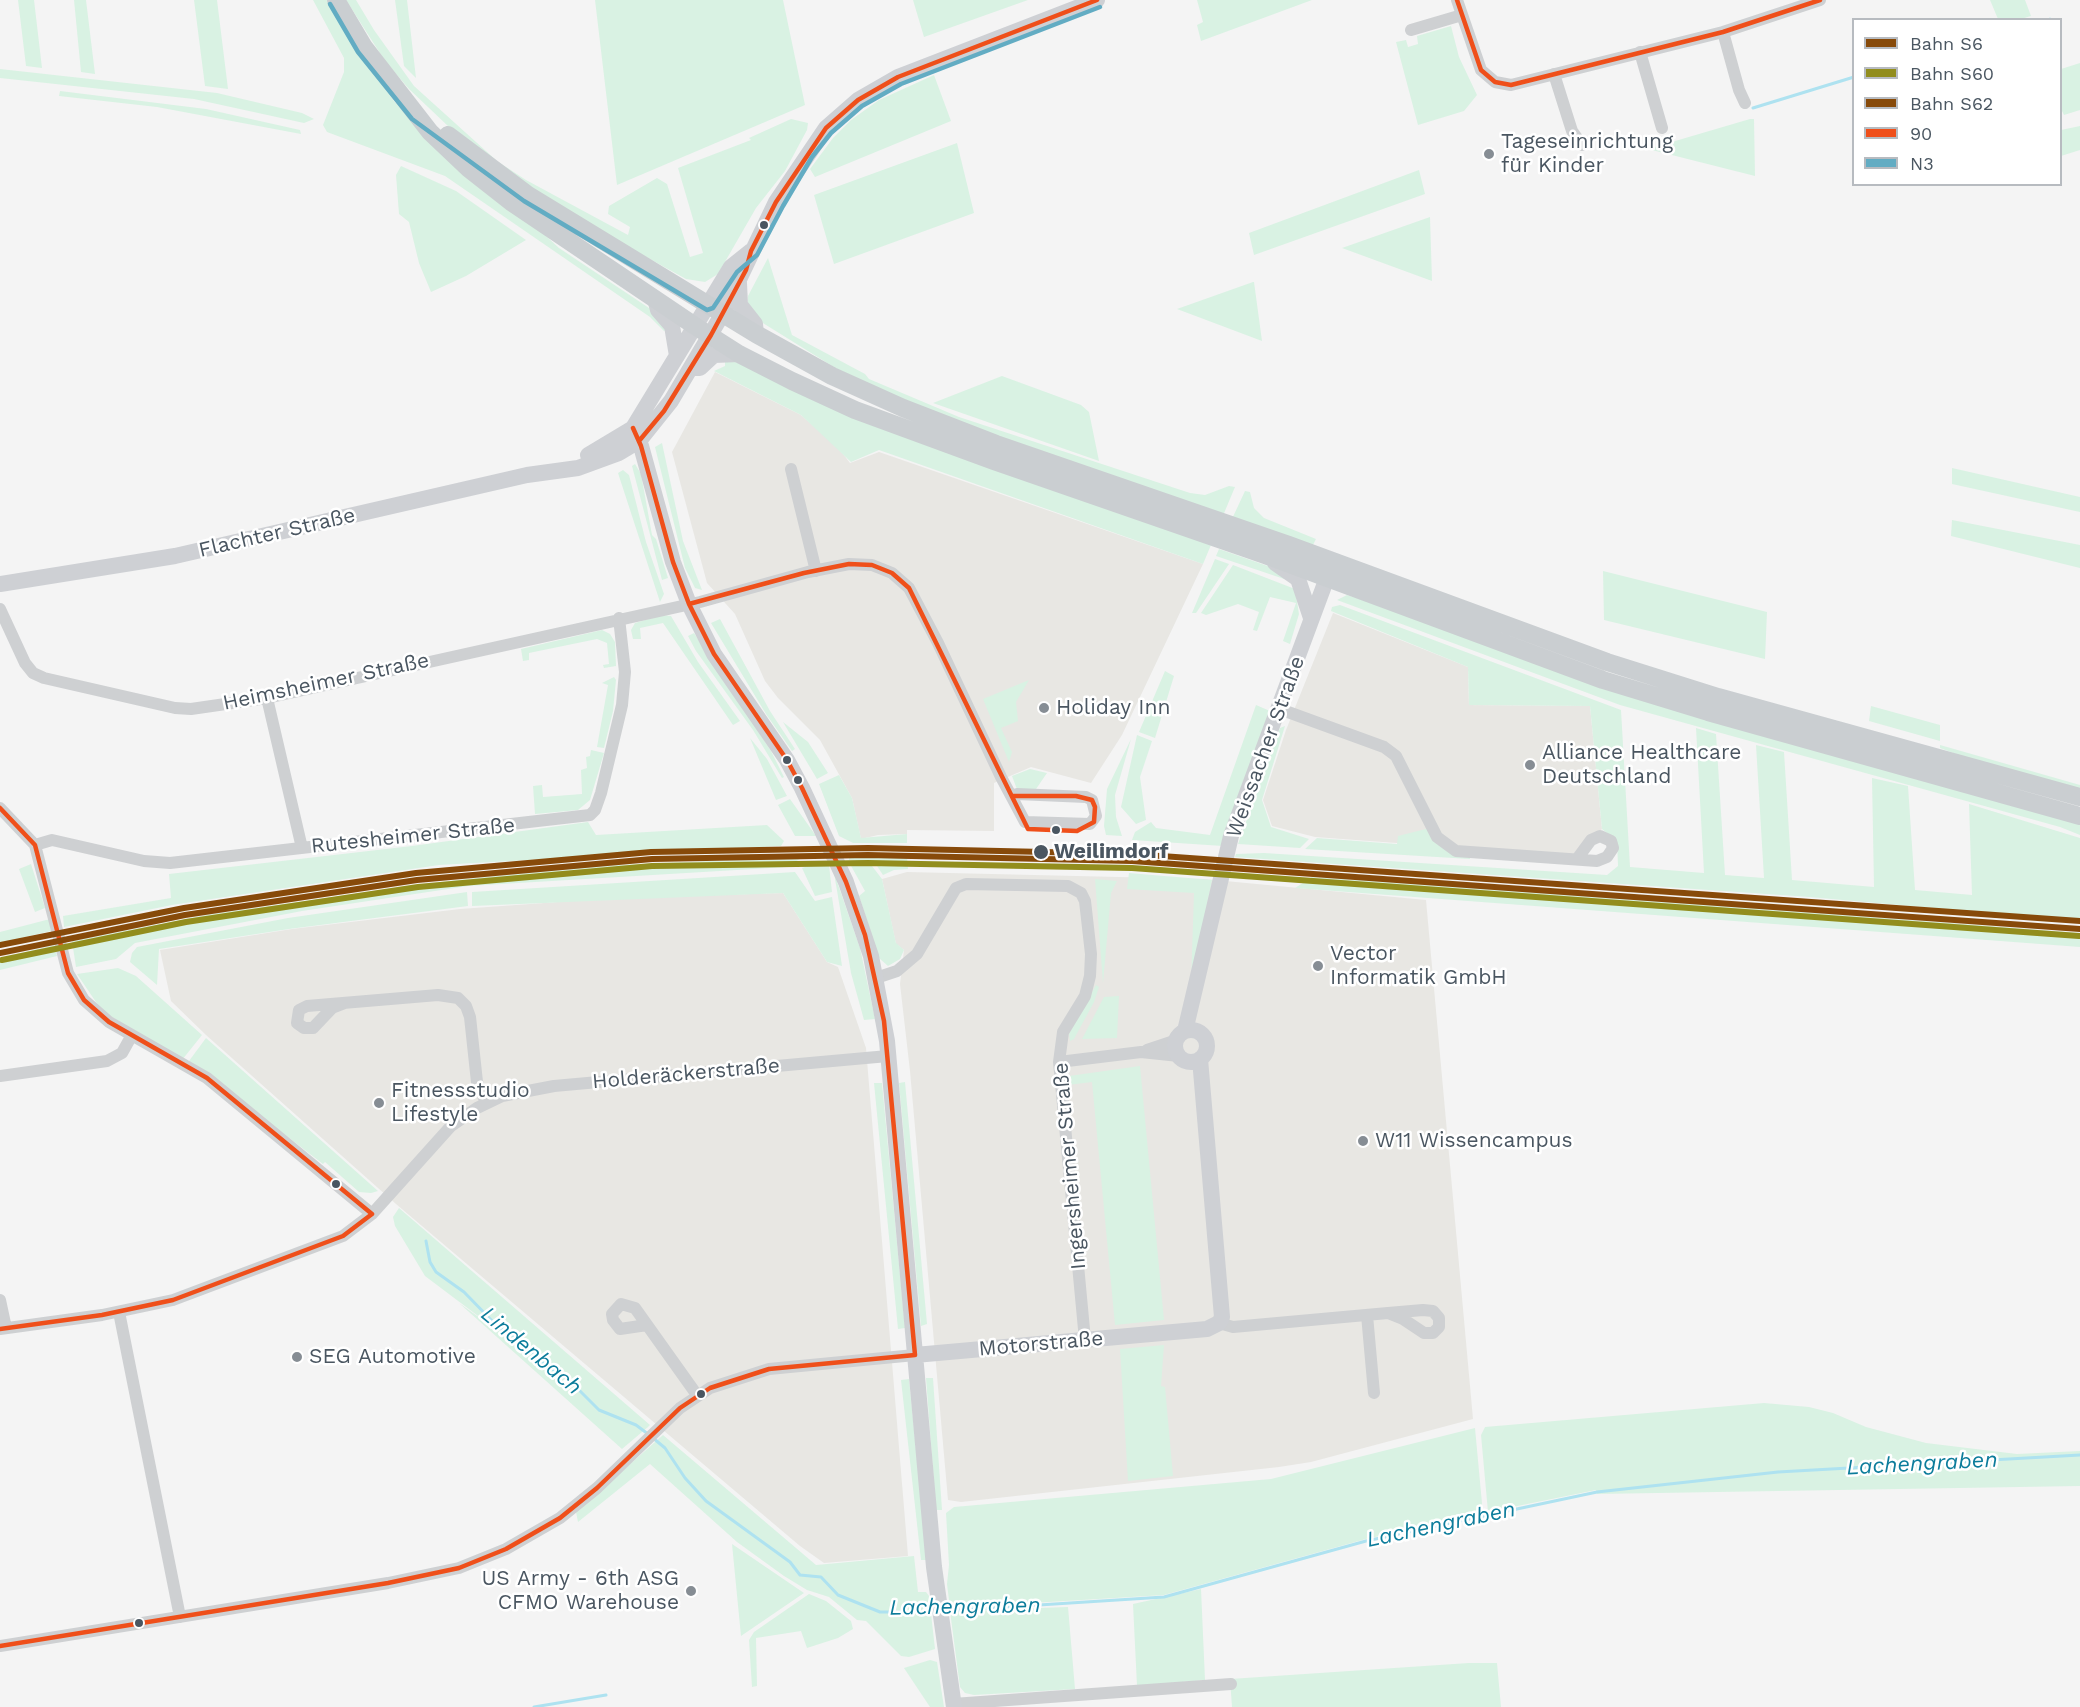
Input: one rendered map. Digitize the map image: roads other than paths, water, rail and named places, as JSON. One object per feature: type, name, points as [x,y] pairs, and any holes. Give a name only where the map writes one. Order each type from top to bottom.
[{"type":"main road","points":[[336,0],[364,47],[430,132],[469,169],[528,213],[739,354],[855,410],[1265,555],[1330,570],[1663,680],[2080,798]]},
{"type":"main road","points":[[756,334],[755,324],[740,305],[739,283],[751,251],[776,202],[826,128],[858,100],[898,77],[1097,0]]},
{"type":"main road","points":[[417,113],[528,195],[756,334],[848,384],[954,429],[1330,570],[1504,644],[1657,697],[2080,816]]},
{"type":"main road","points":[[715,308],[730,267],[751,251]]},
{"type":"main road","points":[[715,308],[739,283]]},
{"type":"main road","points":[[655,299],[658,310],[672,326],[677,356]]},
{"type":"main road","name":"Flachter Straße","points":[[0,584],[175,556],[551,470],[636,434],[664,411],[691,368],[703,330],[715,308]]},
{"type":"main road","name":"Flachter Straße","points":[[636,434],[677,356],[703,330]]},
{"type":"main road","points":[[691,368],[700,368],[714,355],[739,354]]},
{"type":"main road","points":[[636,434],[674,562],[689,604],[714,654],[781,750],[802,788],[846,882],[865,935],[876,978],[888,1056],[940,1621],[954,1706]]},
{"type":"main road","points":[[1265,555],[1298,579],[1311,618]]},
{"type":"main road","name":"Weissacher Straße","points":[[1219,1323],[1222,1317],[1202,1097],[1188,1047],[1198,982],[1231,836],[1330,570]]},
{"type":"main road","name":"Motorstraße","points":[[915,1355],[1207,1329],[1219,1323]]},
{"type":"street","points":[[1457,0],[1477,62],[1486,76],[1502,85],[1511,85],[1723,32],[1820,0]]},
{"type":"street","points":[[1411,30],[1462,15]]},
{"type":"street","points":[[1723,32],[1739,90],[1745,103]]},
{"type":"street","points":[[1640,52],[1662,128]]},
{"type":"street","points":[[1554,74],[1572,131],[1582,146]]},
{"type":"street","points":[[791,469],[816,571]]},
{"type":"street","name":"Heimsheimer Straße","points":[[0,609],[25,663],[33,672],[50,680],[175,708],[192,709],[267,698],[689,604],[849,564],[872,565],[892,573],[909,588],[1012,796],[1025,822],[1090,824],[1096,816],[1092,800],[1086,798],[1017,794],[1012,796]]},
{"type":"street","name":"Rutesheimer Straße","points":[[35,845],[46,841],[61,841],[144,861],[170,863],[590,815],[595,810],[601,793],[622,705],[625,672],[619,618]]},
{"type":"street","points":[[267,698],[302,848]]},
{"type":"street","points":[[1277,708],[1384,747],[1396,756],[1437,837],[1456,851],[1577,859]]},
{"type":"street","points":[[0,808],[35,845],[64,956],[74,985],[98,1015],[216,1085],[372,1214],[356,1228],[333,1240],[173,1300],[119,1312],[3,1329],[0,1300]]},
{"type":"street","name":"Ingersheimer Straße","points":[[876,978],[897,971],[916,954],[956,888],[966,884],[1068,886],[1076,890],[1085,901],[1091,954],[1090,976],[1085,996],[1063,1032],[1059,1062],[1085,1340]]},
{"type":"street","points":[[345,1003],[438,994],[458,998],[466,1006],[470,1017],[477,1082],[486,1103]]},
{"type":"street","points":[[0,1076],[107,1061],[122,1053],[132,1035]]},
{"type":"street","points":[[1059,1062],[1188,1047]]},
{"type":"street","name":"Holderäckerstraße","points":[[372,1214],[451,1126],[486,1103],[521,1091],[554,1086],[888,1056]]},
{"type":"street","points":[[119,1312],[180,1617]]},
{"type":"street","name":"Motorstraße","points":[[1219,1323],[1233,1327],[1388,1313]]},
{"type":"street","points":[[1367,1315],[1374,1393]]},
{"type":"street","points":[[647,1325],[697,1395]]},
{"type":"street","name":"Motorstraße","points":[[0,1646],[425,1576],[480,1560],[534,1536],[561,1518],[697,1395],[733,1378],[769,1369],[915,1355]]},
{"type":"street","points":[[954,1706],[1231,1684]]},
{"type":"waterway","points":[[1753,108],[1852,78]]},
{"type":"waterway","name":"Lindenbach","points":[[426,1241],[430,1262],[436,1272],[464,1292],[499,1328],[524,1341],[540,1361],[569,1380],[599,1410],[636,1425],[648,1434]]},
{"type":"waterway","name":"Lindenbach","points":[[653,1438],[665,1448],[685,1478],[706,1501],[790,1562],[800,1575],[821,1577],[838,1595],[880,1612],[935,1612]]},
{"type":"waterway","name":"Lachengraben","points":[[945,1611],[1164,1597],[1366,1541],[1597,1492],[1778,1472],[2080,1455]]},
{"type":"waterway","name":"Lachengraben","points":[[534,1707],[606,1695]]},
{"type":"rail line","name":"S62","points":[[0,945],[184,908],[416,873],[651,852],[868,848],[1133,854],[2080,921]]},
{"type":"rail line","name":"S6","points":[[0,953],[185,915],[417,880],[652,859],[868,855],[1132,861],[2080,929]]},
{"type":"rail line","name":"S60","points":[[2,960],[186,922],[418,887],[652,866],[868,863],[1132,868],[2079,936]]},
{"type":"place","name":"Tageseinrichtung für Kinder","points":[[1489,154]]},
{"type":"place","name":"Holiday Inn","points":[[1044,708]]},
{"type":"place","name":"Alliance Healthcare Deutschland","points":[[1530,765]]},
{"type":"place","name":"Weilimdorf","points":[[1041,852]]},
{"type":"place","name":"Vector Informatik GmbH","points":[[1318,966]]},
{"type":"place","name":"Fitnessstudio Lifestyle","points":[[379,1103]]},
{"type":"place","name":"W11 Wissencampus","points":[[1363,1141]]},
{"type":"place","name":"SEG Automotive","points":[[297,1357]]},
{"type":"place","name":"US Army - 6th ASG CFMO Warehouse","points":[[691,1591]]}]
